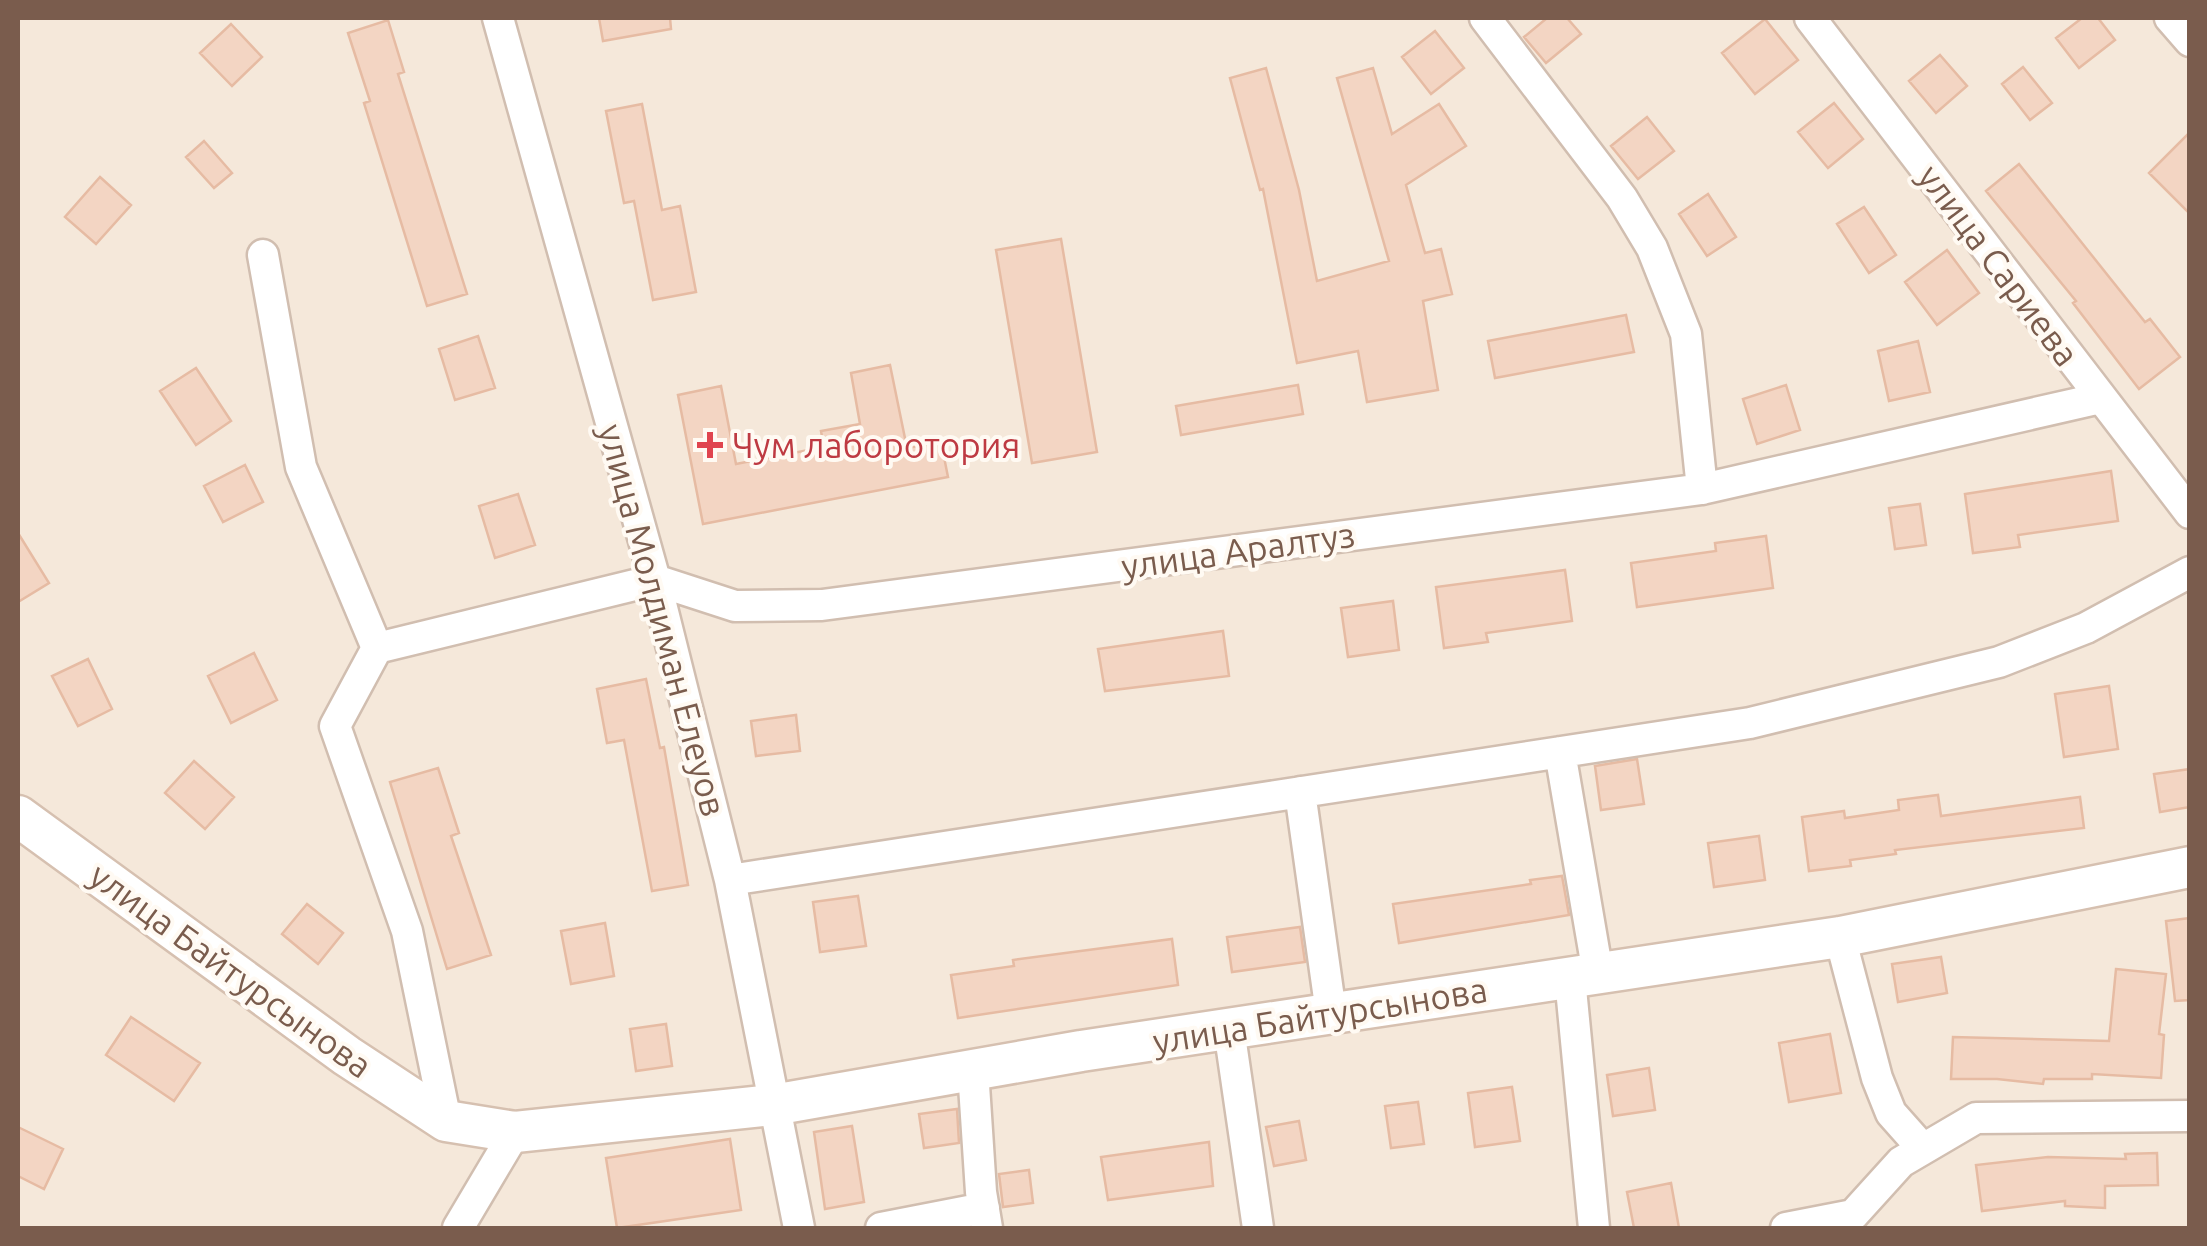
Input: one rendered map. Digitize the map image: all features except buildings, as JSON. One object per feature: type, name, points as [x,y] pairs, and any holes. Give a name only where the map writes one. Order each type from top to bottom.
[{"type":"street","name":"улица Молдиман Елеуов","points":[[498,18],[655,580],[730,880],[798,1228]]},
{"type":"street","points":[[1485,18],[1622,198],[1652,248],[1686,334],[1702,488]]},
{"type":"street","name":"улица Сариева","points":[[1810,18],[2190,513]]},
{"type":"street","points":[[2170,18],[2190,41]]},
{"type":"street","points":[[263,255],[301,466],[377,648],[655,580]]},
{"type":"street","name":"улица Аралтуз","points":[[655,580],[734,606],[822,605],[1702,488],[2101,398]]},
{"type":"street","points":[[730,880],[1750,722],[1999,662],[2086,628],[2190,572]]},
{"type":"street","name":"улица Байтурсынова","points":[[377,648],[334,726],[407,931],[446,1121]]},
{"type":"street","points":[[1560,752],[1584,976],[1594,1228]]},
{"type":"street","points":[[1300,792],[1331,1014]]},
{"type":"street","name":"улица Байтурсынова","points":[[18,816],[347,1056],[446,1121],[514,1132],[774,1105],[1229,1029],[1840,937],[2190,867]]},
{"type":"street","points":[[1840,937],[1877,1078],[1891,1113],[1923,1148]]},
{"type":"street","points":[[1229,1029],[1258,1228]]},
{"type":"street","points":[[881,1228],[985,1218],[973,1070]]},
{"type":"street","points":[[1786,1228],[1853,1215],[1901,1162],[1976,1118],[2190,1116]]},
{"type":"street","points":[[458,1228],[514,1132]]},
{"type":"shaded area","points":[[18,18],[2189,18],[2189,1228],[18,1228]]},
{"type":"place","name":"Чум лаборотория","points":[[710,445]]}]
